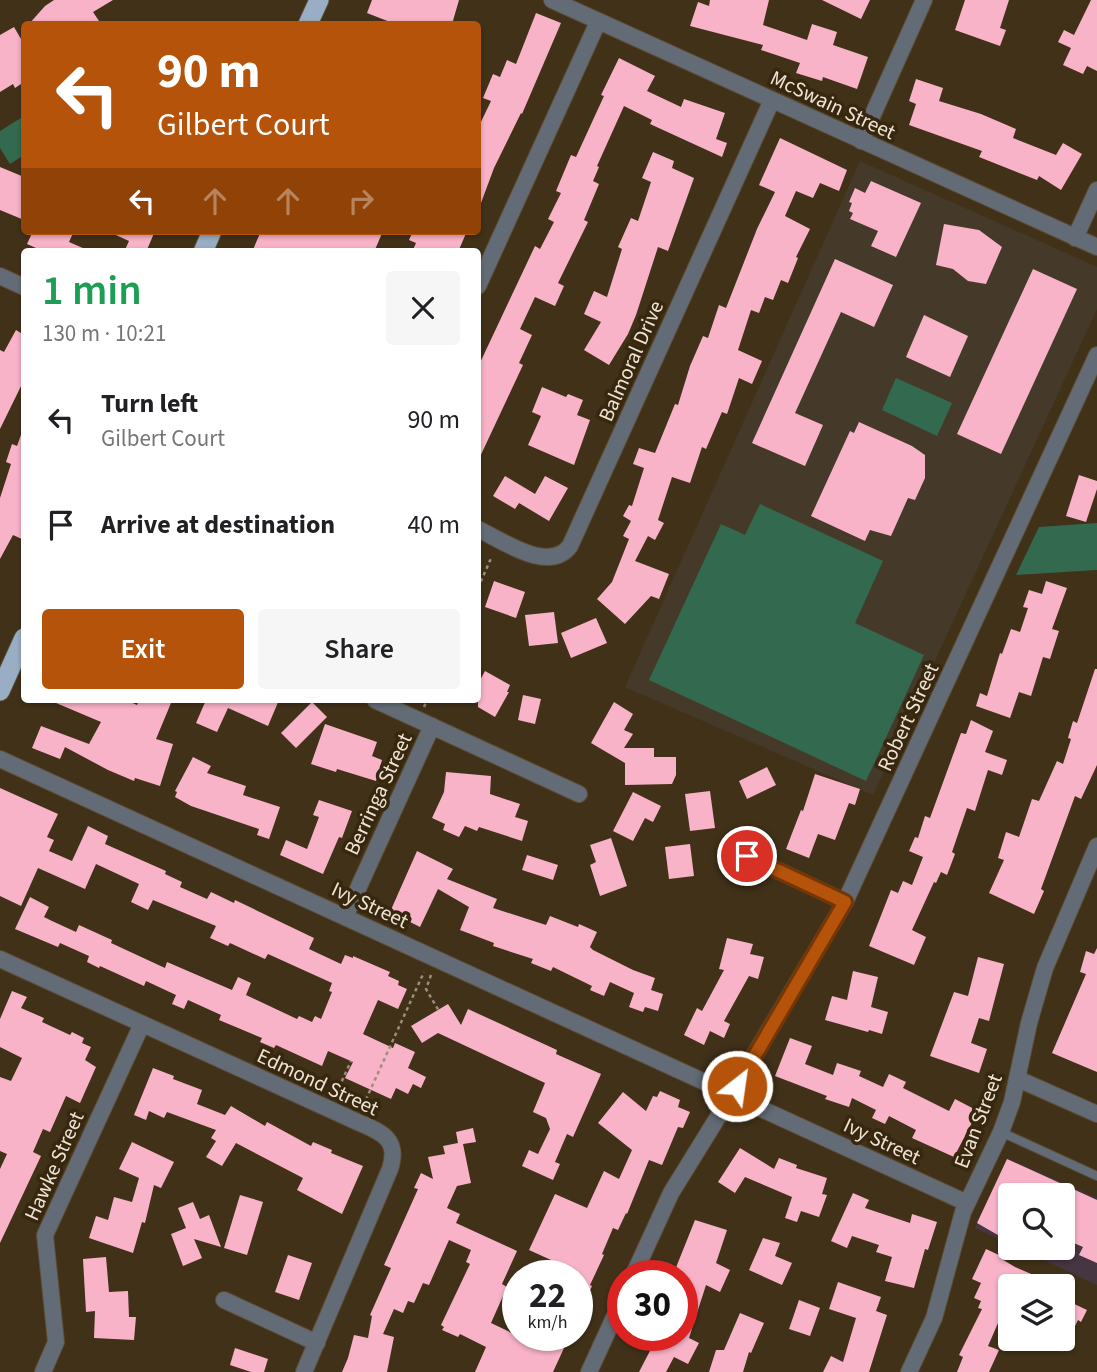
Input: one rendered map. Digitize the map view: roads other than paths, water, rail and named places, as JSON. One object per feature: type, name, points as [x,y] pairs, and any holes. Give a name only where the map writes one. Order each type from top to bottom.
[{"type":"highway","points":[[309,21],[319,0]]},
{"type":"highway","points":[[0,691],[21,645]]},
{"type":"street","name":"McSwain Street","points":[[552,0],[1097,247]]},
{"type":"street","points":[[861,141],[924,0]]},
{"type":"street","points":[[481,279],[598,22]]},
{"type":"street","name":"Balmoral Drive","points":[[481,530],[545,558],[562,554],[570,546],[772,100]]},
{"type":"street","points":[[1075,238],[1097,190]]},
{"type":"street","points":[[0,276],[21,286]]},
{"type":"street","name":"Robert Street","points":[[640,1260],[671,1193],[845,902],[1097,355]]},
{"type":"street","points":[[382,703],[579,794]]},
{"type":"street","name":"Berringa Street","points":[[345,916],[432,726]]},
{"type":"street","name":"Ivy Street","points":[[0,759],[967,1203]]},
{"type":"street","name":"Evan Street","points":[[909,1372],[934,1318],[967,1203],[1001,1132],[1018,1079],[1029,1023],[1045,968],[1097,846]]},
{"type":"street","points":[[747,856],[845,902]]},
{"type":"street","name":"Edmond Street","points":[[0,959],[387,1138],[394,1149],[394,1157],[304,1372]]},
{"type":"street","name":"Hawke Street","points":[[43,1372],[56,1342],[45,1235],[142,1024]]},
{"type":"street","points":[[1018,1079],[1097,1114]]},
{"type":"street","points":[[225,1300],[317,1343]]},
{"type":"street","points":[[589,1372],[607,1333]]},
{"type":"lane","points":[[1001,1132],[1097,1176]]}]
